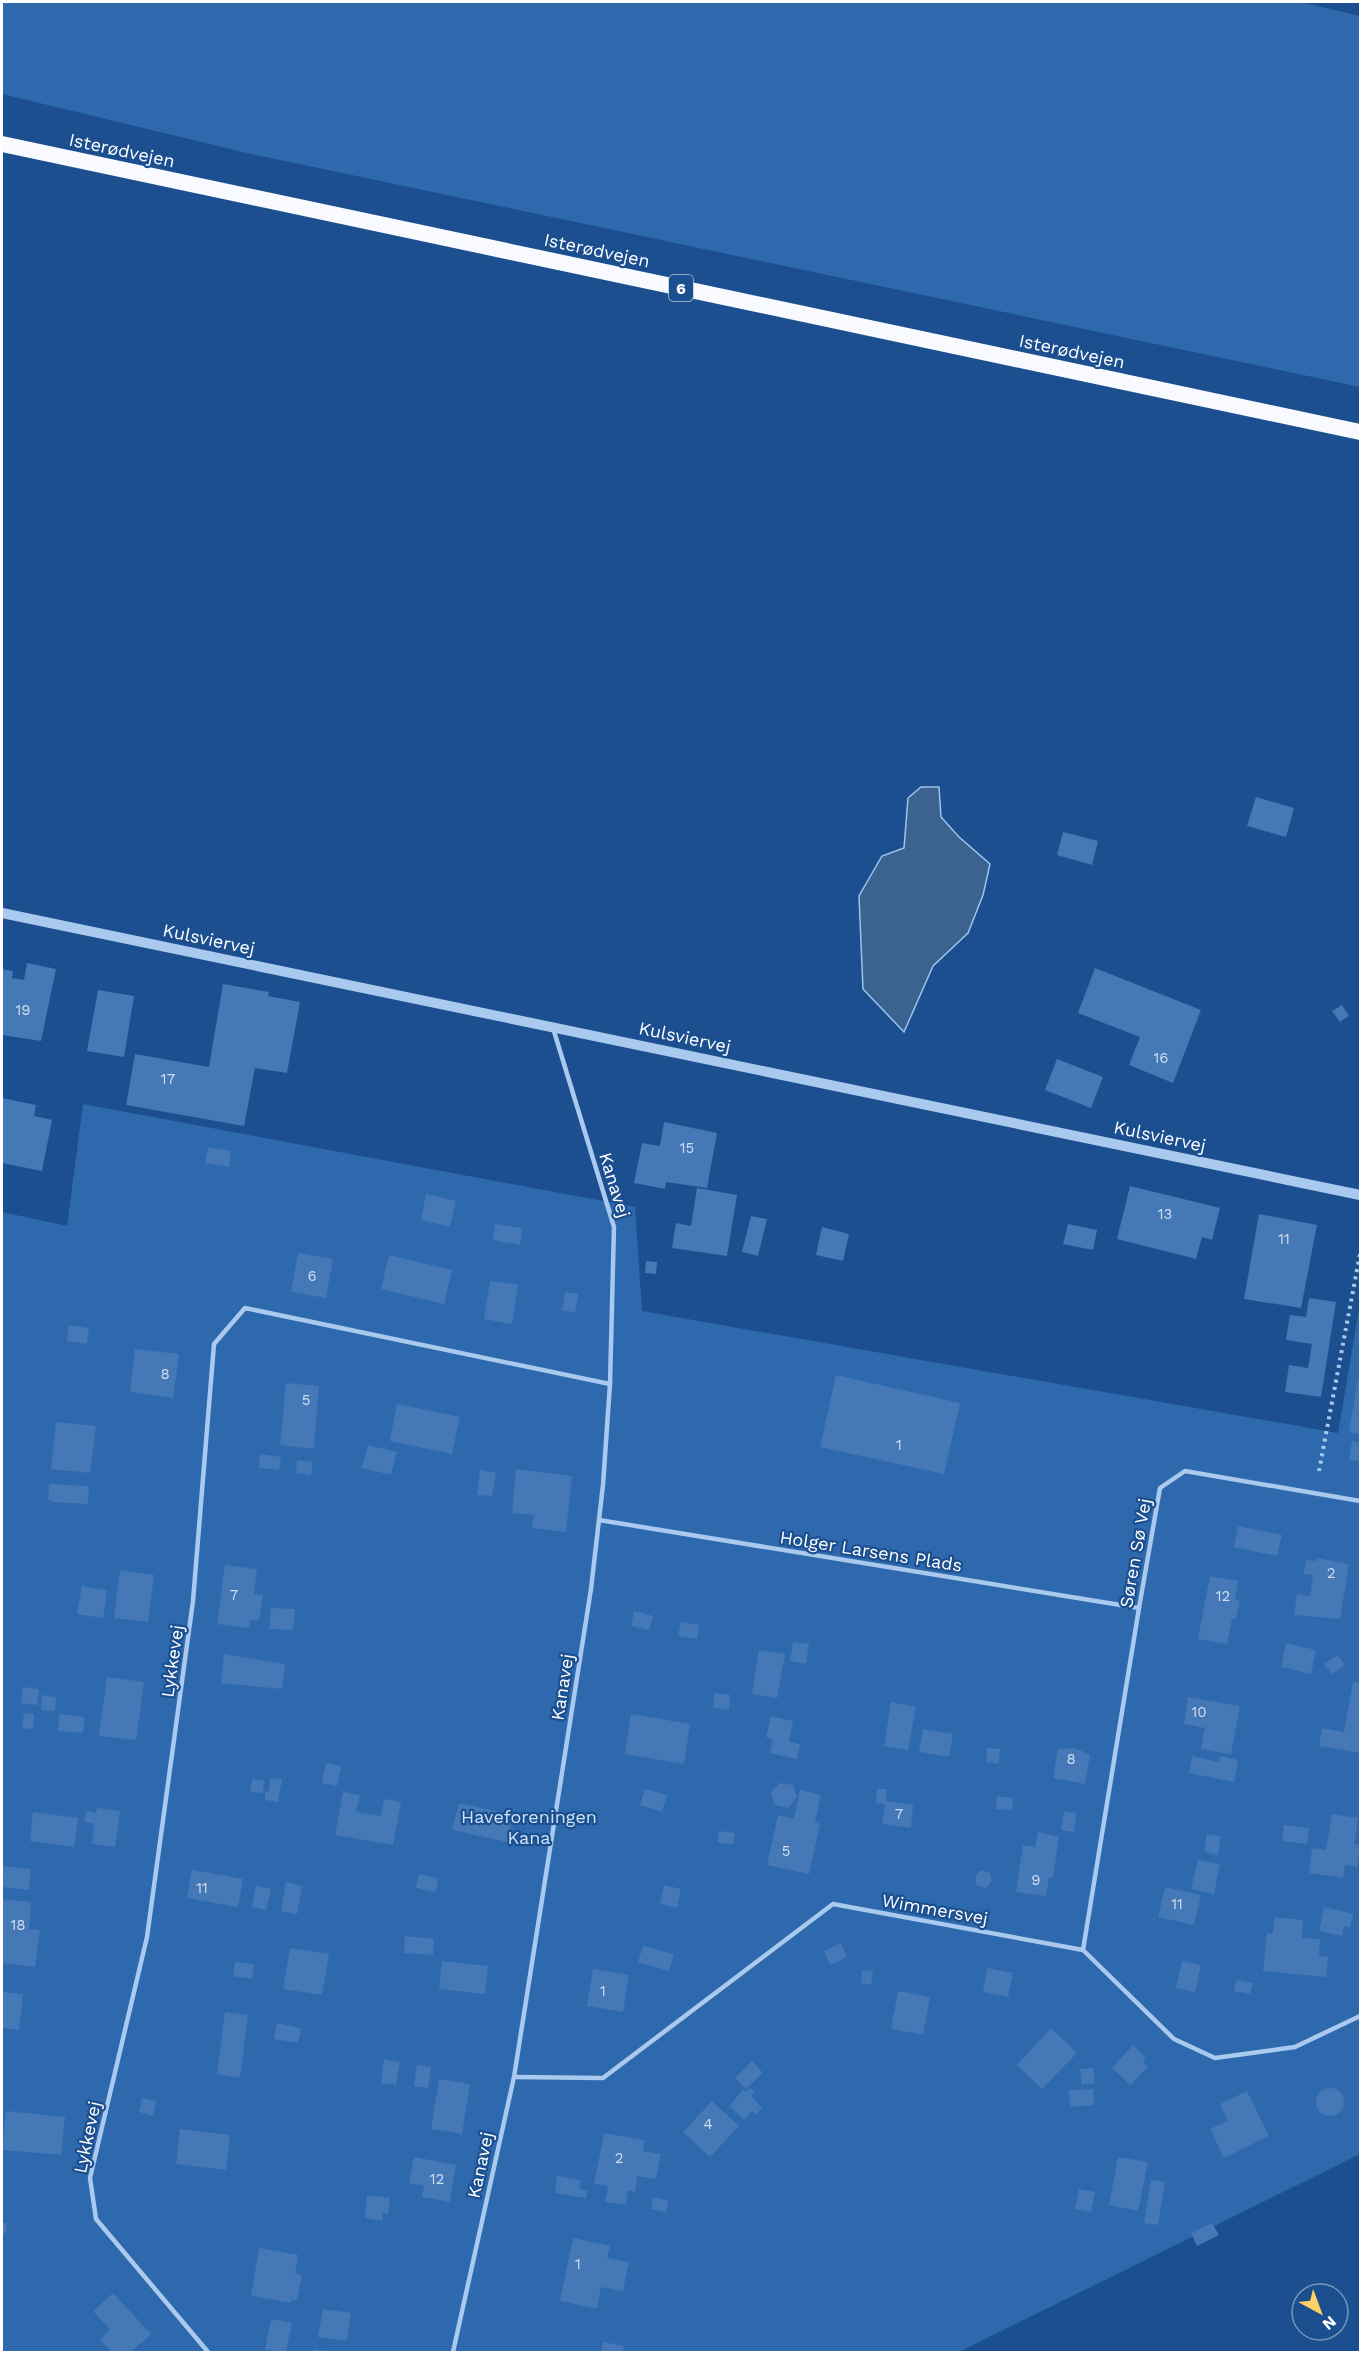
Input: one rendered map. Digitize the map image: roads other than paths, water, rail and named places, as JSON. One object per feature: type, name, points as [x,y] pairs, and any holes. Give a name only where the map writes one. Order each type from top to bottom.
[{"type":"highway","name":"Isterødvejen","points":[[2,144],[1360,432]]},
{"type":"street","name":"Kulsviervej","points":[[2,913],[1360,1195]]},
{"type":"lane","name":"Kanavej","points":[[453,2352],[514,2077],[590,1601],[610,1384],[614,1227],[552,1026]]},
{"type":"lane","name":"Lykkevej","points":[[208,2352],[96,2219],[90,2178],[147,1937],[194,1601],[214,1344],[245,1308],[610,1384]]},
{"type":"lane","name":"Søren Sø Vej","points":[[1083,1950],[1138,1608],[1160,1488],[1185,1471],[1360,1501]]},
{"type":"lane","name":"Holger Larsens Plads","points":[[599,1520],[1138,1608]]},
{"type":"lane","name":"Wimmersvej","points":[[514,2077],[603,2078],[833,1904],[1083,1950]]},
{"type":"lane","points":[[1083,1950],[1174,2039],[1215,2058],[1295,2047],[1360,2016]]},
{"type":"park label","name":"Haveforeningen Kana","points":[[529,1826]]}]
